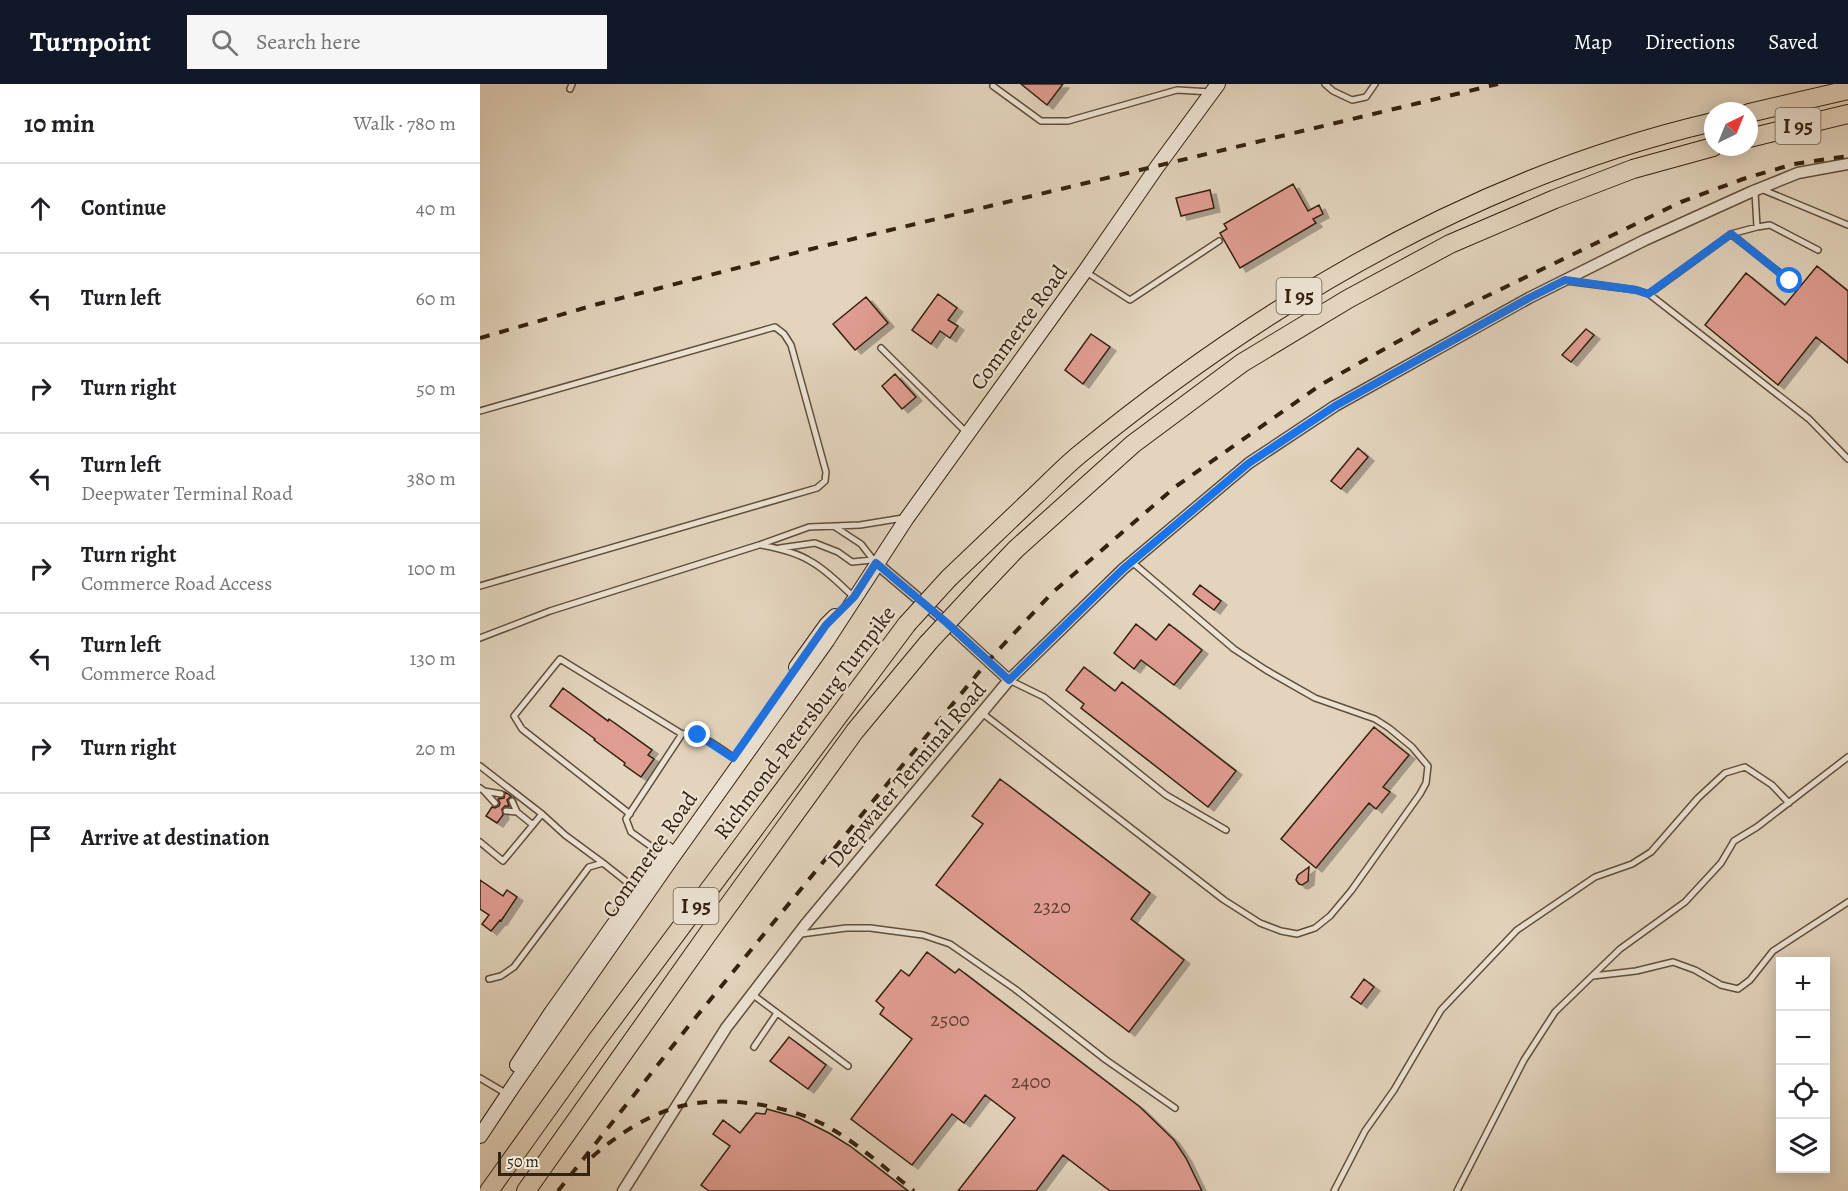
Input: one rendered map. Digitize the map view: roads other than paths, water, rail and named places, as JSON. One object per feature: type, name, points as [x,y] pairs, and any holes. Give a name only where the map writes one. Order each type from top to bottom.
[{"type":"highway","name":"I 95","points":[[1758,111],[1848,90]]},
{"type":"highway","name":"I 95","points":[[1758,136],[1848,114]]},
{"type":"highway","name":"Richmond-Petersburg Turnpike","points":[[489,1191],[604,1030],[907,624],[949,578],[1078,455],[1179,376],[1290,301],[1396,242],[1469,206],[1578,160],[1704,125]]},
{"type":"highway","name":"Richmond-Petersburg Turnpike","points":[[526,1191],[706,935],[855,731],[928,643],[1016,549],[1133,444],[1242,363],[1348,299],[1450,244],[1555,199],[1633,169],[1704,149]]},
{"type":"main road","name":"Commerce Road","points":[[480,1120],[503,1093],[736,760],[826,641],[874,562],[1085,272],[1215,88]]},
{"type":"main road","name":"Commerce Road","points":[[480,1136],[503,1093]]},
{"type":"street","name":"Deepwater Terminal Road","points":[[624,1191],[726,1028],[799,934],[1009,680],[1132,562],[1249,463],[1335,406],[1529,298],[1645,240],[1757,189],[1798,174],[1848,164]]},
{"type":"street","points":[[874,562],[947,623],[1009,680]]},
{"type":"lane","points":[[1325,84],[1333,91],[1352,100],[1366,97],[1376,84]]},
{"type":"lane","points":[[993,86],[1041,121],[1068,121],[1177,90],[1215,88]]},
{"type":"lane","points":[[1757,227],[1757,189],[1848,225]]},
{"type":"lane","points":[[1648,294],[1731,234],[1757,227],[1770,225],[1818,250]]},
{"type":"lane","points":[[1731,234],[1790,281]]},
{"type":"lane","points":[[1085,272],[1130,300],[1219,241]]},
{"type":"lane","points":[[1565,280],[1636,290],[1648,294],[1809,419],[1848,459]]},
{"type":"lane","points":[[480,411],[775,327],[784,334],[790,345],[826,472],[825,481],[817,488],[480,586]]},
{"type":"lane","points":[[881,348],[967,433]]},
{"type":"lane","points":[[480,638],[550,611],[809,527],[860,525],[907,518]]},
{"type":"lane","points":[[834,526],[861,544],[874,562]]},
{"type":"lane","points":[[779,549],[815,543],[838,552],[852,562],[874,562]]},
{"type":"lane","points":[[759,545],[779,549],[810,560],[854,597]]},
{"type":"lane","points":[[982,713],[1224,900],[1260,923],[1297,934],[1314,928],[1330,916],[1351,891],[1420,794],[1426,783],[1428,766],[1412,747],[1375,719],[1315,698],[1234,649],[1132,562]]},
{"type":"lane","points":[[630,814],[522,729],[514,716],[560,658],[682,734]]},
{"type":"lane","points":[[1009,680],[1044,697],[1166,795],[1226,830]]},
{"type":"lane","points":[[666,858],[631,832],[626,819],[682,734],[689,732],[698,735],[736,760]]},
{"type":"lane","points":[[1457,1191],[1524,1060],[1555,1012],[1620,949],[1685,902],[1721,863],[1734,841],[1757,827],[1848,757]]},
{"type":"lane","points":[[480,766],[641,894]]},
{"type":"lane","points":[[1334,1191],[1365,1131],[1394,1090],[1441,1010],[1517,930],[1595,877],[1632,864],[1652,852],[1698,798],[1725,773],[1744,767],[1772,785],[1789,803]]},
{"type":"lane","points":[[482,789],[501,794]]},
{"type":"lane","points":[[482,789],[495,803]]},
{"type":"lane","points":[[512,801],[517,812],[533,825]]},
{"type":"lane","points":[[506,811],[517,812]]},
{"type":"lane","points":[[480,842],[503,861],[542,814]]},
{"type":"lane","points":[[489,979],[501,976],[514,967],[589,867],[603,863]]},
{"type":"lane","points":[[1592,976],[1636,971],[1673,962],[1695,970],[1721,985],[1738,989],[1750,980],[1773,951],[1848,902]]},
{"type":"lane","points":[[799,934],[846,928],[870,928],[923,935],[950,944],[1016,989],[1106,1060],[1175,1108]]},
{"type":"lane","points":[[752,994],[848,1066]]},
{"type":"lane","points":[[754,1047],[777,1013]]},
{"type":"lane","points":[[480,1078],[503,1093]]},
{"type":"railway","points":[[480,338],[598,304],[807,250],[1498,84]]},
{"type":"railway","points":[[558,1191],[687,1028],[988,661],[1052,593],[1175,487],[1322,384],[1429,324],[1681,202],[1743,179],[1794,164],[1848,156]]},
{"type":"railway","points":[[592,1157],[630,1128],[674,1108],[712,1102],[754,1104],[795,1113],[830,1128],[863,1150],[914,1191]]}]
